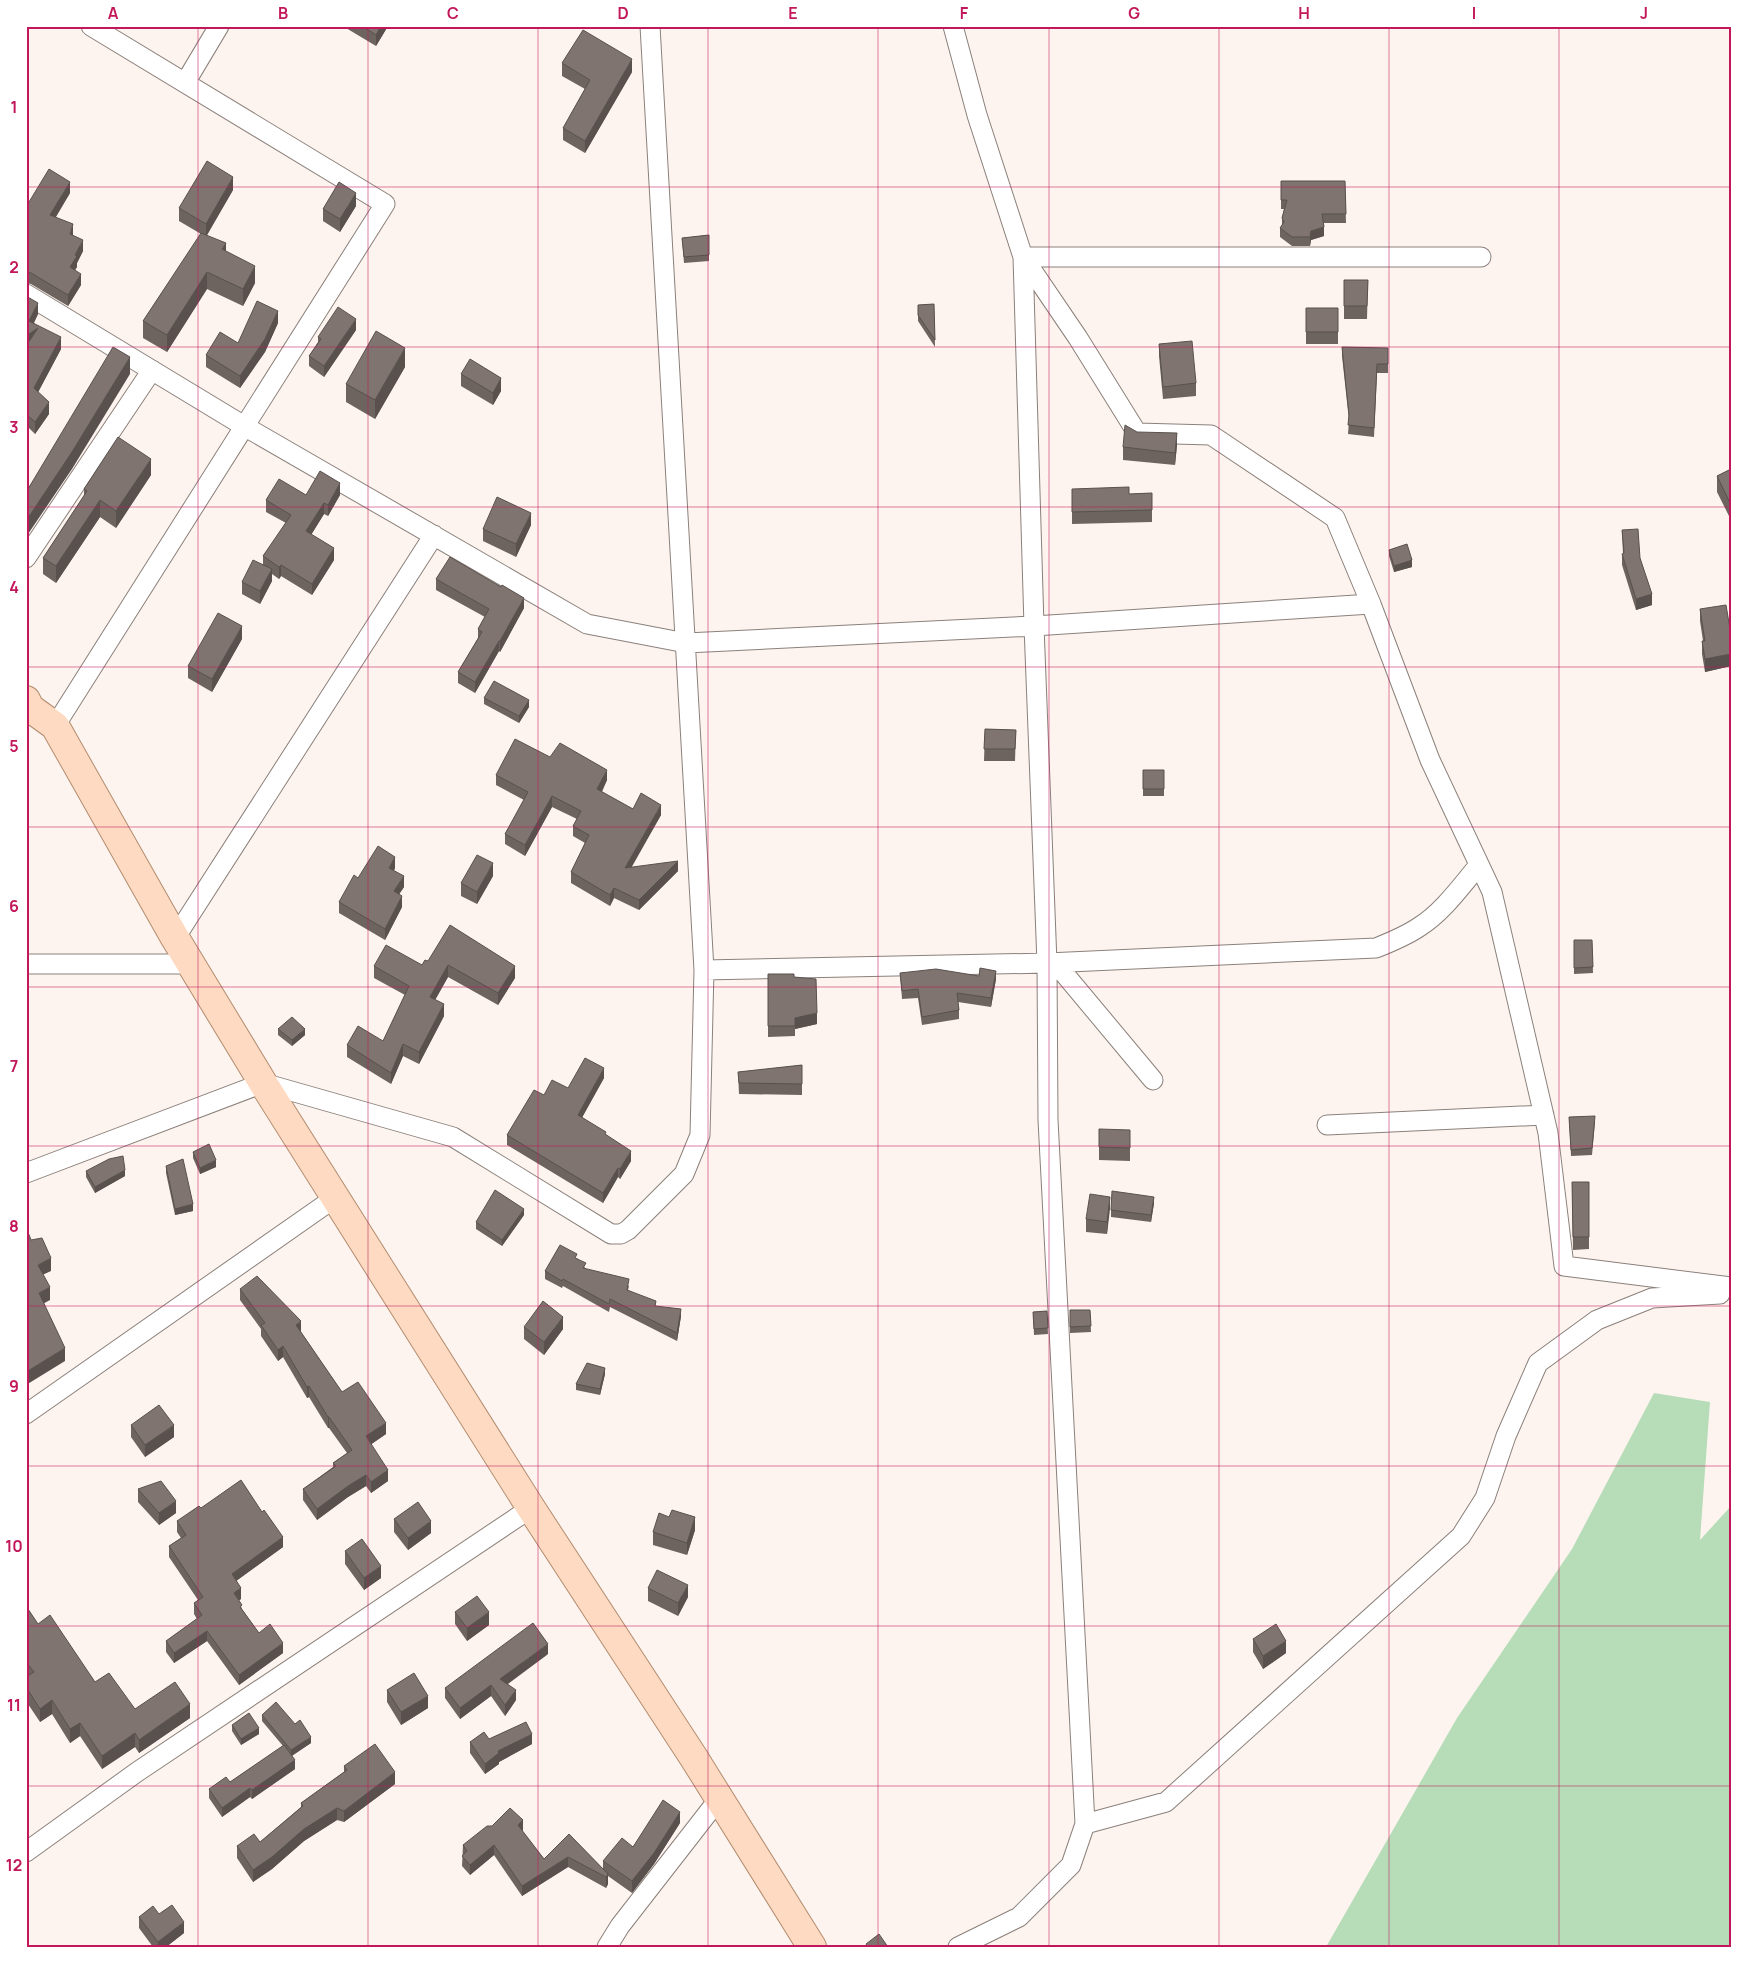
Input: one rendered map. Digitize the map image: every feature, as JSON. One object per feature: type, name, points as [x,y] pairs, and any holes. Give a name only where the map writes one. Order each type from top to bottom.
[{"type":"main road","points":[[28,705],[55,726],[190,964],[531,1508],[688,1750],[812,1947]]},
{"type":"street","points":[[55,726],[385,204],[91,26]]},
{"type":"street","points":[[185,83],[219,26]]},
{"type":"street","points":[[26,1173],[264,1083],[453,1137],[611,1234],[621,1234],[628,1230],[684,1174],[700,1135],[704,970],[650,26]]},
{"type":"street","points":[[953,26],[977,115],[1023,258],[1034,626],[1047,963],[1048,1120],[1085,1824],[1071,1865],[1019,1917],[958,1947]]},
{"type":"street","points":[[1023,258],[1481,257]]},
{"type":"street","points":[[1023,258],[1078,338],[1137,433],[1211,435],[1334,518],[1371,604],[1430,760],[1492,892],[1548,1133],[1564,1266],[1731,1286]]},
{"type":"street","points":[[26,294],[244,426],[587,624],[686,643],[1034,626],[1371,604]]},
{"type":"street","points":[[26,558],[152,370]]},
{"type":"street","points":[[175,938],[434,535]]},
{"type":"street","points":[[704,970],[1047,963],[1376,948],[1420,927],[1449,900],[1479,865]]},
{"type":"street","points":[[1047,963],[1062,971],[1153,1080]]},
{"type":"street","points":[[26,964],[190,964]]},
{"type":"street","points":[[1327,1125],[1544,1115]]},
{"type":"street","points":[[26,1414],[336,1197]]},
{"type":"street","points":[[1085,1824],[1166,1802],[1461,1536],[1485,1498],[1506,1436],[1538,1363],[1597,1320],[1652,1298],[1731,1293]]},
{"type":"street","points":[[26,1852],[137,1772],[531,1508]]},
{"type":"street","points":[[607,1947],[620,1926],[718,1800]]},
{"type":"green space","points":[[1654,1393],[1710,1402],[1700,1540],[1731,1506],[1731,1947],[1326,1947],[1457,1718],[1572,1549]]},
{"type":"building","points":[[362,26],[381,26],[376,35]]},
{"type":"building","points":[[583,30],[632,59],[585,141],[563,128],[590,80],[562,63]]},
{"type":"building","points":[[207,161],[233,177],[206,224],[179,208]]},
{"type":"building","points":[[49,169],[70,182],[50,215],[73,224],[70,234],[83,240],[75,255],[77,256],[70,267],[81,274],[68,295],[31,273],[26,272],[26,207]]},
{"type":"building","points":[[1281,181],[1345,181],[1346,214],[1322,214],[1324,227],[1311,231],[1310,237],[1292,237],[1280,228],[1284,222],[1282,218],[1287,200],[1281,200]]},
{"type":"building","points":[[339,182],[356,193],[340,219],[323,209]]},
{"type":"building","points":[[201,233],[226,243],[222,249],[255,266],[243,289],[207,272],[167,335],[143,321]]},
{"type":"building","points":[[709,235],[709,255],[684,257],[682,238]]},
{"type":"building","points":[[1344,280],[1368,280],[1367,306],[1344,306]]},
{"type":"building","points":[[26,296],[38,303],[29,321],[61,337],[34,388],[49,402],[35,422],[26,414],[26,346],[38,328],[26,336]]},
{"type":"building","points":[[257,301],[278,311],[265,339],[240,376],[206,355],[220,332],[238,343]]},
{"type":"building","points":[[934,304],[935,340],[918,315],[918,305]]},
{"type":"building","points":[[338,307],[356,319],[324,366],[309,356],[321,339],[318,337]]},
{"type":"building","points":[[1306,308],[1338,308],[1338,332],[1306,332]]},
{"type":"building","points":[[376,331],[405,348],[375,400],[346,384]]},
{"type":"building","points":[[1192,341],[1196,383],[1163,387],[1159,344]]},
{"type":"building","points":[[113,347],[130,357],[72,452],[26,521],[26,486],[28,489]]},
{"type":"building","points":[[1342,347],[1388,348],[1388,364],[1377,364],[1374,428],[1348,425],[1349,415]]},
{"type":"building","points":[[470,359],[501,378],[493,393],[461,374]]},
{"type":"building","points":[[1125,425],[1137,432],[1177,433],[1175,453],[1123,447]]},
{"type":"building","points":[[118,437],[151,459],[116,511],[100,500],[56,566],[43,558],[87,491],[84,489]]},
{"type":"building","points":[[1731,469],[1731,505],[1717,476]]},
{"type":"building","points":[[320,471],[340,483],[328,505],[324,503],[306,531],[334,548],[312,584],[281,565],[279,567],[263,556],[291,515],[266,500],[279,479],[306,495]]},
{"type":"building","points":[[1129,487],[1129,494],[1152,493],[1152,510],[1072,512],[1072,489]]},
{"type":"building","points":[[497,497],[531,513],[516,544],[483,529]]},
{"type":"building","points":[[1638,529],[1640,558],[1652,594],[1636,599],[1622,554],[1624,553],[1622,530]]},
{"type":"building","points":[[1407,544],[1412,560],[1394,566],[1389,550]]},
{"type":"building","points":[[450,557],[501,587],[502,585],[524,598],[475,682],[458,672],[482,632],[478,629],[489,609],[436,579]]},
{"type":"building","points":[[253,560],[272,569],[260,591],[242,582]]},
{"type":"building","points":[[1726,605],[1731,635],[1731,654],[1705,659],[1702,641],[1705,641],[1700,609]]},
{"type":"building","points":[[218,613],[242,626],[212,679],[188,666]]},
{"type":"building","points":[[494,681],[529,700],[519,716],[484,698]]},
{"type":"building","points":[[985,729],[1016,730],[1015,749],[984,749]]},
{"type":"building","points":[[515,739],[550,757],[560,743],[607,770],[597,789],[633,809],[641,793],[661,805],[625,868],[678,861],[639,900],[614,888],[610,895],[571,872],[589,835],[573,826],[581,811],[552,796],[525,845],[505,834],[528,792],[496,775]]},
{"type":"building","points":[[1143,770],[1164,770],[1164,789],[1143,789]]},
{"type":"building","points":[[378,846],[395,857],[389,868],[404,876],[394,891],[402,896],[385,929],[339,902],[354,875],[358,878]]},
{"type":"building","points":[[477,855],[493,863],[477,892],[461,883]]},
{"type":"building","points":[[450,925],[515,966],[498,993],[448,965],[430,997],[444,1004],[419,1052],[403,1044],[391,1073],[347,1045],[358,1026],[383,1041],[409,986],[374,966],[386,945],[422,965],[425,960],[428,961]]},
{"type":"building","points":[[1574,940],[1592,940],[1593,967],[1574,968]]},
{"type":"building","points":[[980,968],[996,971],[991,998],[957,993],[959,1010],[922,1017],[918,989],[902,991],[900,973],[936,969],[979,976]]},
{"type":"building","points":[[768,974],[794,974],[794,977],[816,979],[817,1013],[795,1018],[795,1026],[768,1026]]},
{"type":"building","points":[[292,1017],[305,1029],[292,1040],[278,1029]]},
{"type":"building","points":[[585,1058],[604,1068],[578,1115],[606,1132],[605,1134],[631,1151],[603,1193],[507,1135],[534,1090],[544,1095],[552,1080],[568,1088]]},
{"type":"building","points":[[802,1065],[802,1084],[739,1083],[738,1072]]},
{"type":"building","points":[[1595,1116],[1592,1148],[1571,1150],[1569,1117]]},
{"type":"building","points":[[1099,1129],[1130,1130],[1130,1148],[1099,1147]]},
{"type":"building","points":[[209,1144],[216,1160],[200,1168],[193,1152]]},
{"type":"building","points":[[123,1156],[125,1170],[95,1187],[86,1171],[109,1159]]},
{"type":"building","points":[[183,1159],[193,1204],[175,1209],[166,1166]]},
{"type":"building","points":[[1572,1182],[1589,1182],[1589,1237],[1573,1237]]},
{"type":"building","points":[[495,1190],[524,1209],[502,1240],[476,1222]]},
{"type":"building","points":[[1112,1191],[1154,1197],[1151,1215],[1111,1210]]},
{"type":"building","points":[[1090,1194],[1110,1197],[1107,1222],[1086,1219]]},
{"type":"building","points":[[26,1227],[31,1240],[42,1238],[51,1258],[38,1265],[50,1287],[39,1293],[65,1348],[26,1372]]},
{"type":"building","points":[[560,1245],[577,1254],[575,1258],[586,1263],[583,1268],[629,1279],[627,1290],[656,1301],[655,1306],[681,1309],[677,1333],[610,1299],[609,1304],[545,1271]]},
{"type":"building","points":[[257,1276],[301,1321],[296,1325],[342,1392],[358,1382],[386,1423],[366,1436],[388,1470],[371,1482],[366,1475],[317,1509],[303,1489],[336,1466],[333,1463],[352,1450],[328,1417],[309,1386],[307,1387],[283,1346],[278,1350],[261,1325],[265,1323],[240,1289]]},
{"type":"building","points":[[543,1301],[563,1317],[544,1342],[524,1327]]},
{"type":"building","points":[[1070,1310],[1090,1310],[1091,1326],[1070,1327]]},
{"type":"building","points":[[1047,1311],[1048,1328],[1034,1329],[1033,1312]]},
{"type":"building","points":[[587,1363],[605,1368],[600,1389],[576,1384]]},
{"type":"building","points":[[159,1405],[174,1425],[145,1445],[131,1425]]},
{"type":"building","points":[[241,1480],[262,1512],[264,1510],[283,1537],[232,1574],[241,1588],[234,1593],[242,1605],[240,1607],[259,1633],[270,1624],[283,1643],[239,1675],[207,1631],[174,1653],[166,1641],[202,1615],[194,1603],[203,1597],[169,1546],[186,1535],[177,1521],[199,1506],[201,1508]]},
{"type":"building","points":[[161,1481],[176,1501],[159,1513],[138,1489]]},
{"type":"building","points":[[418,1502],[431,1521],[408,1538],[394,1519]]},
{"type":"building","points":[[672,1510],[695,1517],[687,1543],[653,1532],[659,1513],[669,1517]]},
{"type":"building","points":[[362,1539],[381,1566],[364,1578],[345,1551]]},
{"type":"building","points":[[657,1570],[688,1585],[678,1603],[648,1588]]},
{"type":"building","points":[[477,1596],[489,1612],[467,1628],[455,1612]]},
{"type":"building","points":[[26,1606],[38,1624],[50,1615],[95,1682],[109,1673],[135,1709],[175,1682],[190,1704],[139,1740],[135,1733],[102,1756],[80,1723],[70,1729],[52,1700],[40,1709],[26,1687],[26,1677],[34,1672],[26,1662]]},
{"type":"building","points":[[533,1623],[548,1644],[500,1679],[516,1690],[505,1705],[491,1685],[460,1708],[445,1688]]},
{"type":"building","points":[[1276,1624],[1286,1641],[1263,1656],[1253,1639]]},
{"type":"building","points":[[414,1673],[428,1696],[401,1712],[387,1690]]},
{"type":"building","points":[[276,1702],[295,1724],[300,1720],[311,1737],[291,1750],[262,1715]]},
{"type":"building","points":[[249,1713],[259,1728],[241,1739],[232,1725]]},
{"type":"building","points":[[526,1722],[532,1734],[498,1751],[499,1753],[485,1764],[470,1742],[484,1732],[489,1739]]},
{"type":"building","points":[[375,1744],[395,1772],[344,1811],[337,1808],[304,1829],[272,1857],[253,1870],[237,1846],[254,1834],[260,1842],[303,1806],[301,1803],[347,1770],[344,1766]]},
{"type":"building","points":[[284,1745],[295,1760],[222,1808],[209,1789],[226,1777],[230,1782]]},
{"type":"building","points":[[663,1800],[680,1812],[654,1853],[632,1881],[603,1861],[622,1838],[633,1847]]},
{"type":"building","points":[[510,1808],[523,1820],[518,1825],[544,1859],[569,1834],[608,1874],[606,1877],[568,1857],[522,1886],[494,1845],[470,1865],[462,1856],[467,1851],[463,1845],[487,1826],[492,1826]]},
{"type":"building","points":[[172,1905],[184,1922],[158,1942],[139,1917],[153,1906],[159,1914]]},
{"type":"building","points":[[879,1934],[888,1947],[868,1947],[866,1944]]}]
